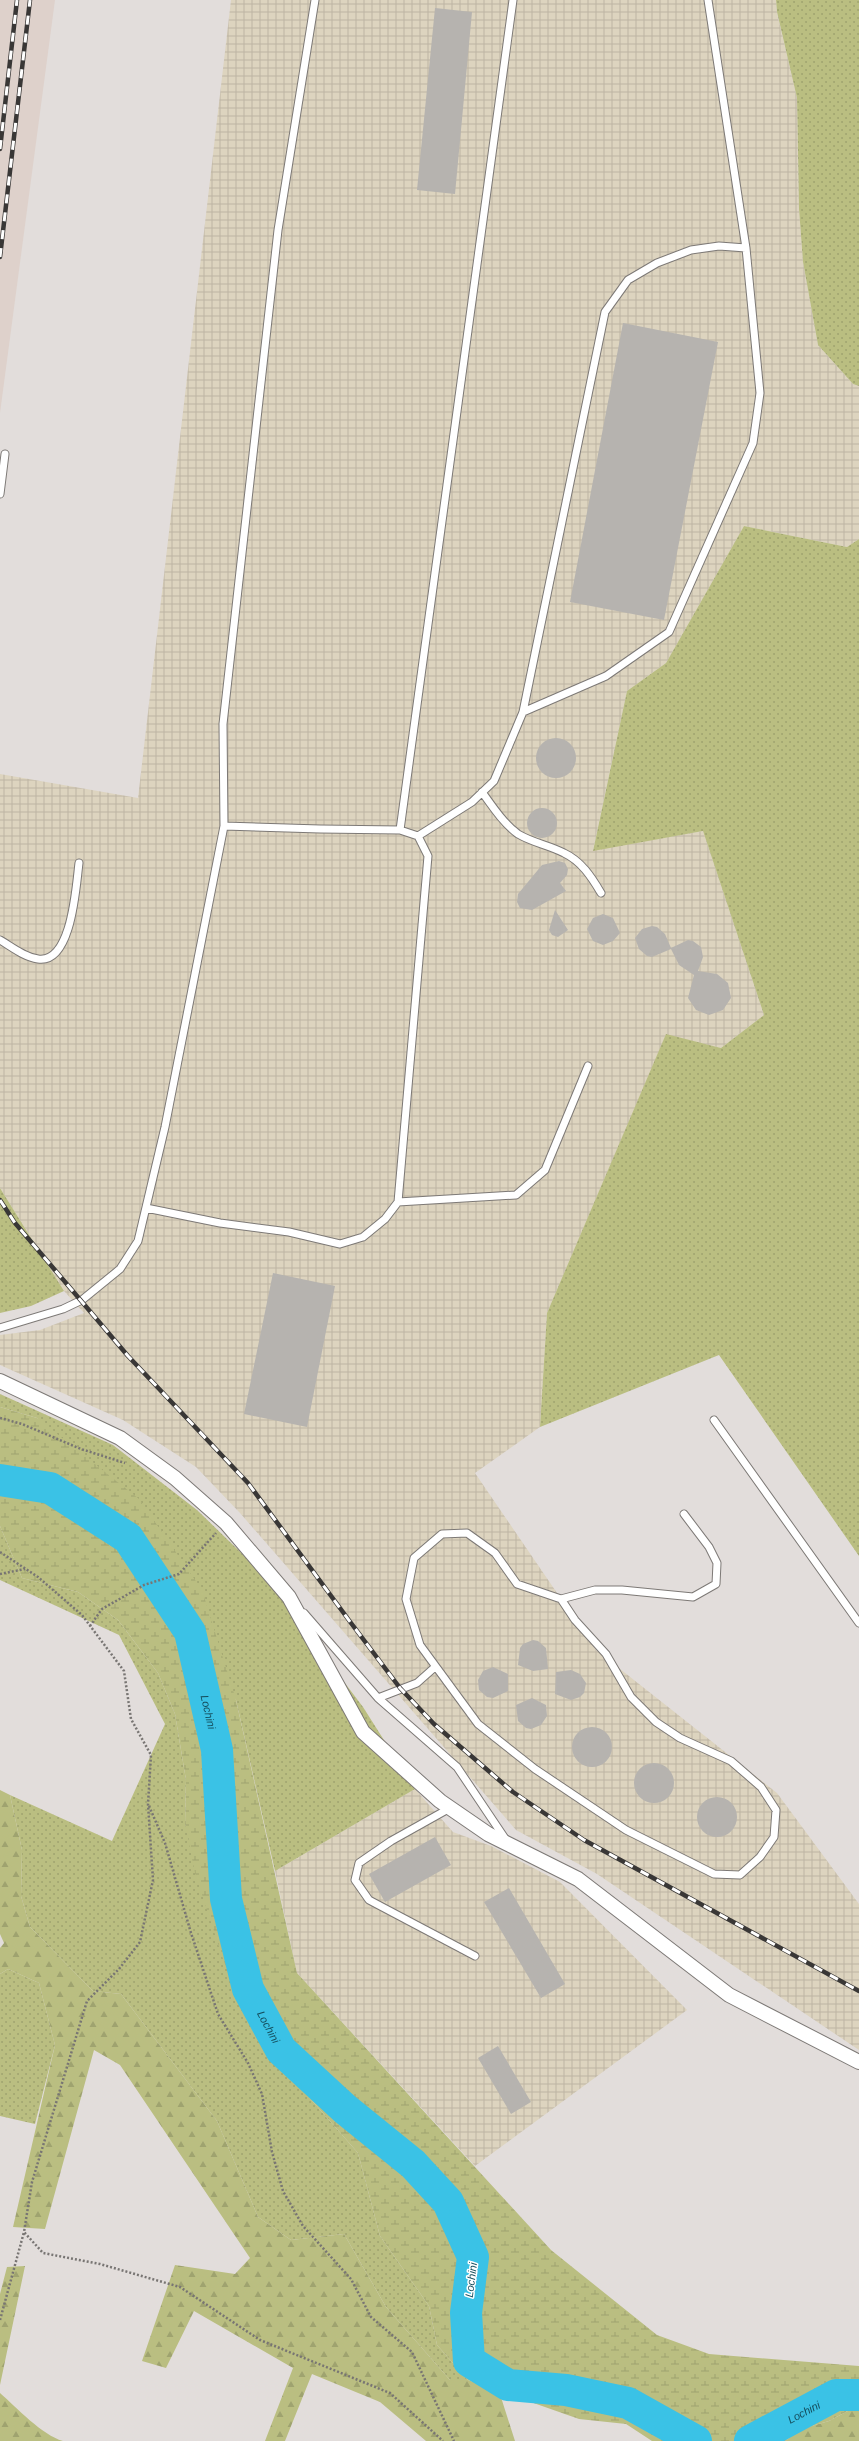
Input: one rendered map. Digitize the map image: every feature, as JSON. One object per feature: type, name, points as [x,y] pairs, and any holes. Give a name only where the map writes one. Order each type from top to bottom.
[{"type":"street","points":[[0,1381],[120,1438],[175,1478],[226,1523],[290,1597],[363,1732],[450,1808],[488,1834],[578,1879],[729,1995],[859,2062]]},
{"type":"lane","points":[[0,1328],[63,1309],[82,1300],[120,1270],[138,1241],[146,1208],[165,1127],[224,826],[223,724],[278,230],[315,0]]},
{"type":"lane","points":[[400,830],[513,0]]},
{"type":"lane","points":[[523,712],[606,676],[669,632],[753,443],[760,393],[746,248],[708,0]]},
{"type":"lane","points":[[418,836],[472,802],[494,781],[523,712],[605,312],[628,280],[657,263],[691,250],[712,247],[746,248]]},
{"type":"lane","points":[[0,494],[5,454]]},
{"type":"lane","points":[[482,792],[517,833],[540,846],[563,852],[578,861],[592,878],[601,893]]},
{"type":"lane","points":[[146,1208],[220,1223],[289,1232],[340,1244],[363,1237],[385,1219],[398,1202],[428,856],[418,836],[400,830],[320,830],[224,826]]},
{"type":"lane","points":[[0,940],[27,956],[39,959],[50,958],[67,935],[79,863]]},
{"type":"lane","points":[[398,1202],[516,1195],[545,1170],[588,1066]]},
{"type":"lane","points":[[714,1420],[859,1623]]},
{"type":"lane","points":[[561,1599],[575,1620],[606,1654],[631,1697],[656,1722],[680,1738],[731,1761],[761,1787],[776,1810],[774,1837],[760,1857],[740,1875],[714,1874],[626,1830],[535,1769],[478,1724],[420,1645],[406,1599],[414,1558],[442,1534],[467,1533],[495,1553],[517,1584],[561,1599],[595,1590],[622,1590],[693,1597],[716,1584],[718,1563],[709,1546],[684,1514]]},
{"type":"lane","points":[[290,1597],[378,1698],[458,1767],[509,1844]]},
{"type":"lane","points":[[378,1698],[417,1683],[435,1667]]},
{"type":"lane","points":[[450,1808],[391,1841],[359,1863],[355,1880],[369,1900],[475,1956]]},
{"type":"path","points":[[0,1418],[22,1424],[81,1449],[132,1465]]},
{"type":"path","points":[[90,1626],[102,1609],[144,1585],[179,1574],[226,1523]]},
{"type":"path","points":[[0,1552],[26,1569],[82,1615],[124,1671],[131,1719],[151,1755],[148,1804],[153,1880],[140,1942],[119,1969],[87,2001],[32,2182],[24,2232],[0,2320]]},
{"type":"path","points":[[0,1574],[26,1569]]},
{"type":"path","points":[[148,1804],[165,1843],[186,1918],[218,2014],[248,2063],[262,2094],[272,2152],[283,2191],[302,2226],[351,2279],[371,2317],[412,2352],[454,2441]]},
{"type":"path","points":[[24,2232],[43,2253],[100,2264],[180,2287],[260,2340],[390,2393],[443,2441]]},
{"type":"shaded area","points":[[0,0],[55,0],[0,413]]},
{"type":"shaded area","points":[[231,0],[776,0],[777,13],[797,98],[799,209],[803,262],[818,345],[853,384],[859,386],[859,539],[847,547],[744,526],[666,663],[627,691],[593,850],[703,831],[764,1015],[721,1048],[666,1035],[547,1313],[540,1427],[475,1473],[596,1650],[777,1793],[859,1904],[859,2050],[597,1874],[516,1830],[240,1513],[196,1467],[123,1420],[0,1365],[0,1335],[40,1330],[84,1313],[64,1291],[0,1188],[0,774],[138,798]]},
{"type":"shaded area","points":[[415,1789],[453,1832],[491,1846],[560,1882],[687,2010],[475,2166],[297,1973],[275,1871]]},
{"type":"green space","points":[[776,0],[859,0],[859,386],[853,384],[818,345],[803,262],[799,209],[797,98],[777,12]]},
{"type":"green space","points":[[744,526],[847,547],[859,539],[859,1556],[719,1355],[540,1427],[547,1313],[666,1034],[721,1048],[764,1015],[703,831],[593,851],[627,691],[666,663]]},
{"type":"green space","points":[[0,1188],[64,1291],[31,1306],[0,1313]]},
{"type":"green space","points":[[0,1394],[113,1445],[197,1510],[261,1572],[363,1707],[415,1789],[275,1871],[236,1700],[37,1418],[0,1407]]},
{"type":"green space","points":[[0,1407],[37,1418],[139,1499],[202,1590],[236,1700],[297,1973],[551,2250],[657,2335],[709,2354],[859,2366],[859,2405],[829,2421],[801,2429],[785,2441],[652,2441],[626,2424],[579,2419],[468,2380],[437,2345],[429,2306],[380,2236],[358,2153],[271,2054],[224,1962],[195,1873],[185,1824],[186,1780],[175,1714],[158,1673],[118,1620],[78,1592],[22,1578],[0,1526]]},
{"type":"green space","points":[[0,1526],[22,1578],[78,1592],[118,1620],[158,1673],[175,1714],[186,1780],[185,1824],[271,2054],[358,2153],[380,2236],[429,2306],[437,2345],[468,2380],[450,2380],[386,2307],[344,2234],[291,2240],[258,2217],[217,2121],[121,1994],[93,1991],[30,1927],[21,1896],[22,1850],[10,1795],[112,1841],[165,1724],[119,1635],[0,1580]]},
{"type":"green space","points":[[0,1790],[10,1795],[22,1850],[21,1896],[30,1927],[93,1991],[121,1994],[217,2121],[258,2217],[291,2240],[344,2234],[386,2307],[450,2380],[468,2380],[499,2391],[515,2441],[426,2441],[380,2402],[312,2374],[285,2441],[265,2441],[293,2368],[194,2311],[166,2368],[142,2361],[175,2265],[235,2274],[250,2258],[120,2065],[94,2050],[45,2229],[13,2227],[55,2045],[39,1983],[8,1969],[0,1974],[0,1948],[4,1943],[0,1934]]},
{"type":"green space","points":[[8,1969],[39,1983],[55,2045],[35,2124],[0,2116],[0,1974]]},
{"type":"green space","points":[[25,2266],[0,2385],[0,2294],[7,2267]]},
{"type":"green space","points":[[0,2393],[38,2427],[55,2438],[63,2441],[0,2441]]},
{"type":"green space","points":[[859,2405],[859,2441],[785,2441],[801,2429],[829,2421]]},
{"type":"building","points":[[435,8],[472,12],[455,194],[417,190]]},
{"type":"building","points":[[623,323],[718,342],[664,620],[570,602]]},
{"type":"building","points":[[560,738],[567,741],[573,747],[576,758],[575,766],[567,775],[560,778],[552,778],[545,775],[537,766],[536,754],[539,747],[548,739]]},
{"type":"building","points":[[542,808],[553,812],[557,823],[553,834],[542,838],[531,834],[527,823],[531,812]]},
{"type":"building","points":[[559,861],[565,863],[568,869],[567,875],[560,883],[566,891],[532,910],[520,908],[517,902],[518,894],[542,865]]},
{"type":"building","points":[[555,910],[568,930],[558,937],[552,935],[549,930]]},
{"type":"building","points":[[603,914],[613,918],[620,933],[613,941],[603,945],[593,941],[587,929],[593,918]]},
{"type":"building","points":[[652,926],[657,927],[665,934],[671,948],[688,940],[693,941],[701,947],[703,957],[698,971],[717,974],[728,983],[731,998],[723,1010],[709,1015],[696,1010],[688,998],[694,975],[679,965],[671,949],[652,957],[647,956],[639,949],[635,938],[642,929]]},
{"type":"building","points":[[273,1273],[335,1286],[307,1427],[244,1414]]},
{"type":"building","points":[[533,1640],[538,1641],[546,1648],[548,1669],[533,1671],[518,1665],[520,1648],[523,1644]]},
{"type":"building","points":[[493,1667],[508,1674],[508,1691],[493,1698],[487,1697],[479,1690],[478,1680],[483,1671]]},
{"type":"building","points":[[571,1670],[580,1674],[586,1683],[584,1693],[580,1697],[571,1700],[555,1694],[556,1672]]},
{"type":"building","points":[[532,1698],[546,1705],[547,1716],[541,1725],[531,1729],[526,1728],[518,1721],[516,1705]]},
{"type":"building","points":[[592,1727],[600,1729],[606,1733],[610,1739],[612,1747],[610,1755],[606,1761],[600,1765],[592,1767],[584,1765],[578,1761],[574,1755],[572,1747],[574,1739],[578,1733],[584,1729]]},
{"type":"building","points":[[654,1763],[662,1765],[668,1769],[672,1775],[674,1783],[672,1791],[668,1797],[662,1801],[654,1803],[646,1801],[640,1797],[636,1791],[634,1783],[636,1775],[640,1769],[646,1765]]},
{"type":"building","points":[[717,1797],[725,1799],[731,1803],[735,1809],[737,1817],[735,1825],[731,1831],[725,1835],[717,1837],[709,1835],[703,1831],[699,1825],[697,1817],[699,1809],[703,1803],[709,1799]]},
{"type":"building","points":[[435,1837],[451,1865],[385,1902],[369,1874]]},
{"type":"building","points":[[509,1888],[565,1984],[541,1998],[484,1902]]},
{"type":"building","points":[[498,2046],[531,2102],[511,2114],[478,2058]]},
{"type":"waterway","name":"Lochini","points":[[0,1480],[50,1488],[128,1538],[190,1632],[217,1750],[226,1899],[248,1989],[281,2050],[345,2109],[413,2164],[448,2202],[473,2257],[466,2313],[469,2361],[508,2385],[566,2390],[628,2403],[696,2441]]},
{"type":"waterway","name":"Lochini","points":[[750,2441],[836,2395],[859,2395]]},
{"type":"railway","points":[[0,149],[17,0]]},
{"type":"railway","points":[[0,257],[30,0]]},
{"type":"railway","points":[[0,1200],[15,1223],[128,1356],[248,1483],[400,1688],[434,1724],[513,1792],[584,1840],[859,1991]]}]
